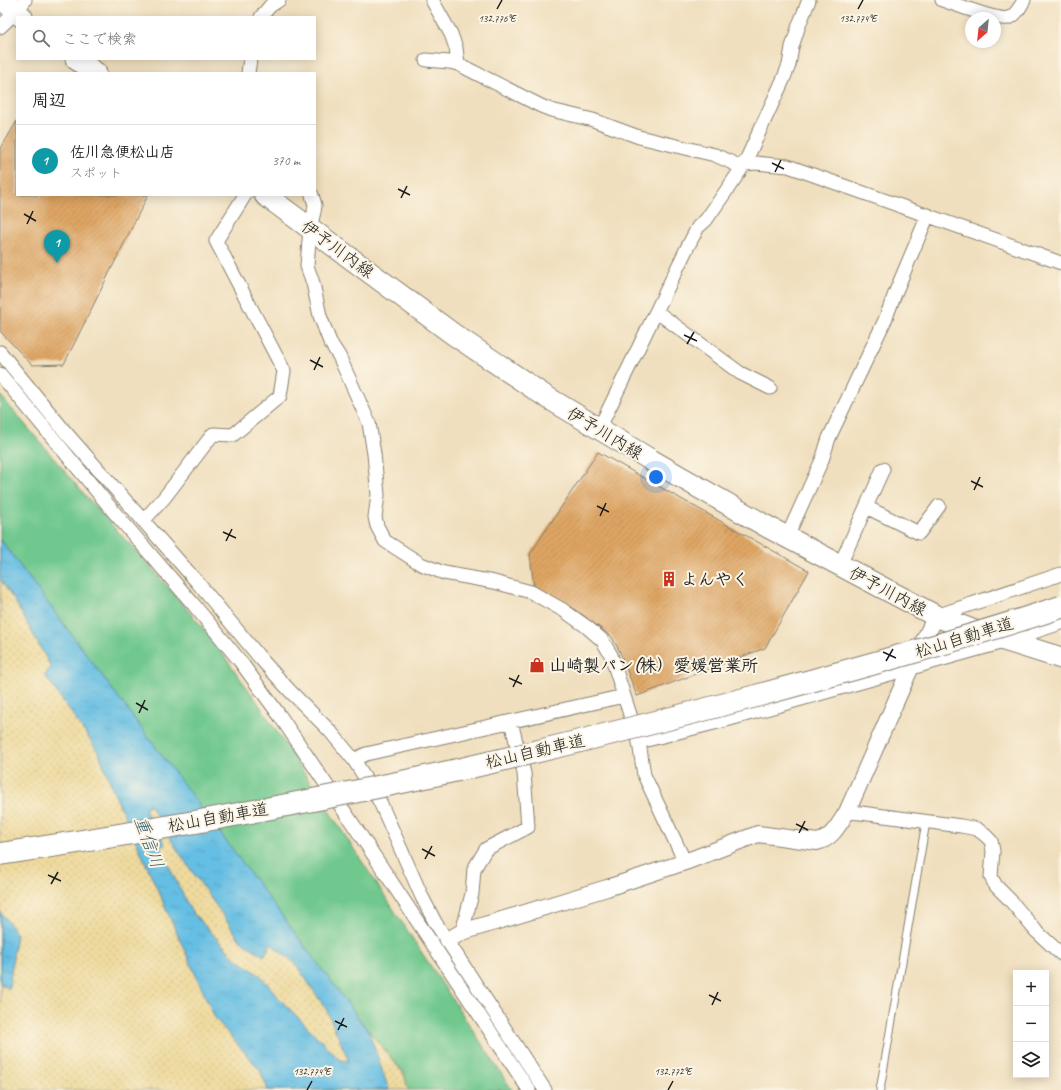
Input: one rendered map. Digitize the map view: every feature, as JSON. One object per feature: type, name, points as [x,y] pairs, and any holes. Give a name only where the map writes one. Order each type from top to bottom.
[{"type":"highway","name":"松山自動車道","points":[[0,854],[261,810],[452,771],[659,722],[857,669],[1061,607]]},
{"type":"main road","points":[[77,60],[95,72]]},
{"type":"main road","name":"伊予川内線","points":[[266,196],[453,334],[545,396],[657,464],[787,537],[936,616],[1061,658]]},
{"type":"street","points":[[262,16],[270,6],[279,0]]},
{"type":"street","points":[[432,0],[451,34],[456,48],[458,64]]},
{"type":"street","points":[[599,429],[657,312],[686,248],[698,227],[706,220],[744,165],[789,65],[792,47],[809,0]]},
{"type":"street","points":[[942,0],[991,16],[1006,19],[1014,15],[1024,0]]},
{"type":"street","points":[[0,27],[15,7]]},
{"type":"street","points":[[248,72],[250,60]]},
{"type":"street","points":[[426,60],[458,64],[551,110],[593,120],[639,137],[715,154],[737,165],[771,164],[788,166],[1061,263]]},
{"type":"street","points":[[143,521],[164,498],[213,434],[233,435],[280,396],[284,371],[216,241],[244,196]]},
{"type":"street","points":[[312,196],[315,204],[310,228],[308,266],[320,316],[330,342],[339,356],[369,423],[378,494],[374,517],[385,541],[427,566],[444,573],[494,582],[531,592],[563,610],[602,640],[611,655],[639,742],[644,775],[685,862]]},
{"type":"street","points":[[787,537],[822,460],[829,438],[885,320],[928,215]]},
{"type":"street","points":[[657,312],[740,373],[770,388]]},
{"type":"street","points":[[0,352],[67,434],[198,583],[261,659],[330,731],[354,760],[380,802],[422,898],[435,922],[546,1090]]},
{"type":"street","points":[[0,374],[240,661],[280,716],[357,830],[529,1090]]},
{"type":"street","points":[[840,565],[883,469]]},
{"type":"street","points":[[866,507],[919,533],[938,506]]},
{"type":"street","points":[[448,940],[462,932],[607,888],[685,862],[758,834],[817,842],[825,840],[834,832],[848,812],[910,669],[936,616],[1061,574]]},
{"type":"street","points":[[639,742],[730,719],[910,669],[1007,641],[1061,623]]},
{"type":"street","points":[[354,760],[366,754],[624,696]]},
{"type":"street","points":[[462,932],[472,894],[474,869],[486,849],[528,827],[524,773],[511,722]]},
{"type":"street","points":[[848,812],[976,829],[991,841],[993,851],[991,877],[996,886],[1036,931],[1061,954]]},
{"type":"lane","points":[[880,1090],[926,822]]},
{"type":"green space","points":[[0,395],[90,501],[148,564],[208,634],[258,703],[512,1090],[408,1090],[404,1073],[363,1024],[257,884],[0,539]]},
{"type":"sand","points":[[0,539],[257,884],[363,1024],[404,1074],[408,1090],[0,1090]]},
{"type":"water","name":"重信川","points":[[0,539],[369,1032],[389,1090],[268,1090],[260,1070],[215,1018],[115,795],[99,753],[45,675],[51,667],[16,603],[0,579]],"holes":[[[149,804],[180,854],[240,940],[264,956],[271,944],[295,963],[326,1009],[349,1061],[340,1060],[279,998],[261,976],[235,958],[191,911],[160,848],[165,844],[145,810]]]},
{"type":"water","points":[[0,911],[16,933],[9,989],[0,983]]},
{"type":"building","points":[[16,123],[16,196],[148,196],[64,364],[32,365],[0,331],[0,150]]},
{"type":"building","name":"よんやく","points":[[598,452],[809,571],[765,648],[637,696],[620,652],[612,637],[583,615],[534,587],[530,554]]},
{"type":"place","name":"佐川急便松山店","points":[[57,263]]},
{"type":"place","name":"よんやく","points":[[669,579]]},
{"type":"place","name":"山崎製パン(株）愛媛営業所","points":[[537,665]]}]
